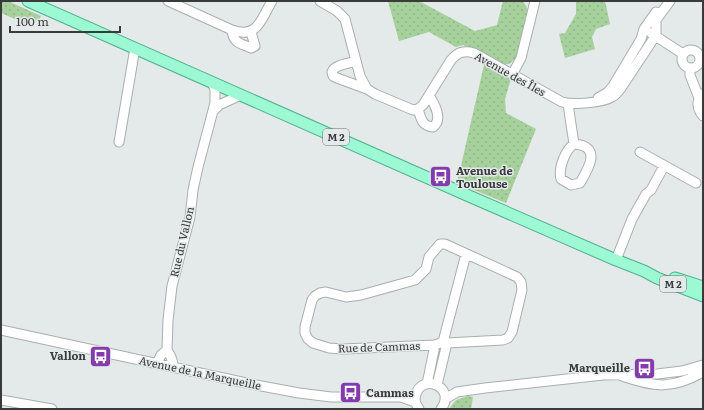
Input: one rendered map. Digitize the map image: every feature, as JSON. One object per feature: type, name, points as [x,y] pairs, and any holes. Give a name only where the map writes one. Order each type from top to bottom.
[{"type":"main road","name":"M 2","points":[[28,1],[616,260],[644,270],[703,287]]},
{"type":"main road","name":"M 2","points":[[644,270],[657,278],[703,296]]},
{"type":"street","points":[[168,1],[232,30],[243,33],[251,32],[257,26],[272,1]]},
{"type":"street","points":[[320,1],[337,11],[345,19],[360,76],[367,89]]},
{"type":"street","points":[[512,75],[521,58],[535,1]]},
{"type":"street","points":[[572,104],[598,98],[608,92],[641,39],[644,29],[663,1]]},
{"type":"street","points":[[572,104],[607,100],[617,93],[656,35],[656,20],[670,1]]},
{"type":"street","points":[[644,29],[656,35],[684,54]]},
{"type":"street","points":[[232,30],[232,34],[236,41],[251,48],[255,46],[251,32]]},
{"type":"street","points":[[118,142],[135,48]]},
{"type":"street","points":[[684,54],[691,50],[701,52],[699,63],[695,67],[690,68]]},
{"type":"street","name":"Avenue des Îles","points":[[418,109],[430,96],[450,60],[461,52],[468,51],[562,102],[572,104]]},
{"type":"street","points":[[684,54],[683,63],[690,68]]},
{"type":"street","points":[[356,62],[336,67],[333,69],[333,76],[367,89],[408,109],[418,109],[422,122],[433,128],[438,123],[438,117],[430,96]]},
{"type":"street","points":[[690,68],[690,75],[701,96],[698,108],[703,116]]},
{"type":"street","name":"Rue du Vallon","points":[[174,367],[167,350],[168,315],[172,286],[190,217],[193,190],[199,160],[213,111],[215,95],[212,82]]},
{"type":"street","points":[[213,111],[218,105],[241,95]]},
{"type":"street","points":[[572,104],[574,144]]},
{"type":"street","points":[[574,144],[586,147],[592,155],[592,161],[580,183],[571,185],[561,179],[560,168],[570,147],[574,144]]},
{"type":"street","points":[[640,152],[696,183]]},
{"type":"street","points":[[616,260],[632,219],[646,194],[651,190],[664,166]]},
{"type":"street","name":"Rue de Cammas","points":[[427,384],[441,343],[344,349],[329,348],[313,343],[308,339],[305,327],[312,300],[320,293],[326,292],[346,297],[361,295],[415,280],[426,269],[429,257],[440,244],[445,244],[466,254]]},
{"type":"street","points":[[441,343],[503,340],[508,338],[512,332],[522,290],[521,282],[517,277],[466,254],[441,343],[441,409]]},
{"type":"street","name":"Avenue de la Marqueille","points":[[1,330],[251,384],[317,396],[401,397],[416,391],[427,384]]},
{"type":"street","points":[[157,363],[161,355],[167,350]]},
{"type":"street","points":[[427,384],[442,392],[457,392],[603,375],[682,371],[703,366]]},
{"type":"street","points":[[618,375],[640,383],[662,386],[684,381],[703,372]]},
{"type":"street","points":[[416,391],[417,405]]},
{"type":"street","name":"Avenue de la Marqueille","points":[[401,397],[417,405]]},
{"type":"street","points":[[1,400],[52,409]]},
{"type":"green space","points":[[1,1],[8,1],[41,16],[41,23],[29,18],[26,24],[1,13]]},
{"type":"green space","points":[[388,1],[419,1],[475,31],[497,25],[503,1],[523,1],[528,10],[518,57],[509,64],[500,65],[463,45],[456,47],[429,32],[399,41]]},
{"type":"green space","points":[[576,1],[605,1],[610,24],[596,29],[592,37],[595,49],[565,58],[559,34],[565,33],[576,14]]},
{"type":"green space","points":[[484,65],[511,79],[505,99],[506,113],[536,129],[506,203],[457,183]]},
{"type":"green space","points":[[468,396],[473,397],[471,409],[449,409],[456,400]]},
{"type":"place","name":"Avenue de Toulouse","points":[[440,177]]},
{"type":"place","name":"Vallon","points":[[101,356]]},
{"type":"place","name":"Marqueille","points":[[645,368]]},
{"type":"place","name":"Cammas","points":[[351,393]]}]
